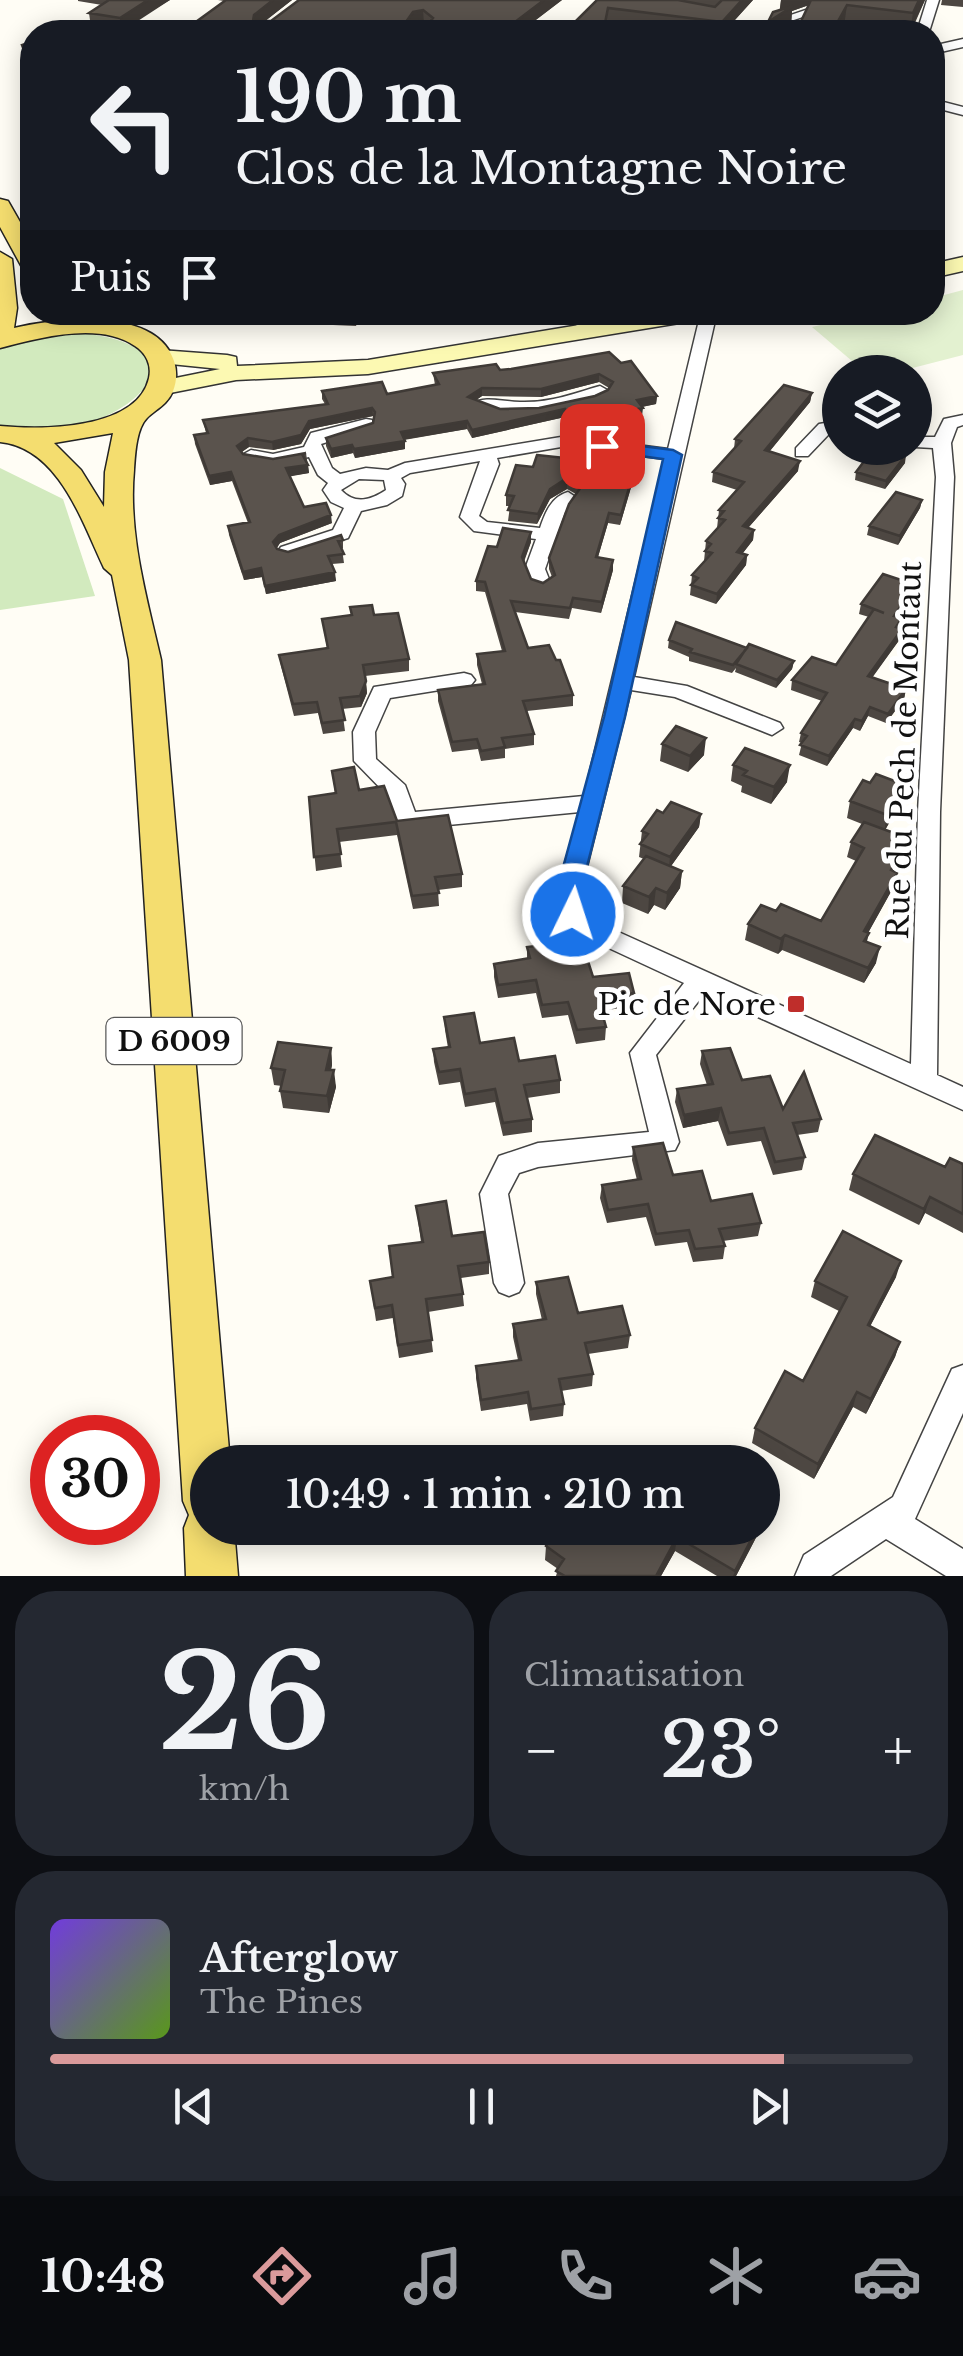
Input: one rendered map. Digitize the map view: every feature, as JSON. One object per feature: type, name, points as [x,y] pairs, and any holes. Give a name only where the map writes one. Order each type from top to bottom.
[{"type":"main road","points":[[0,206],[20,242]]},
{"type":"main road","points":[[0,259],[4,308],[0,337],[46,327],[104,328]]},
{"type":"main road","points":[[12,436],[82,433],[134,414],[160,388],[164,372],[160,357],[138,338],[96,325]]},
{"type":"main road","name":"D 6009","points":[[134,414],[120,449],[118,473],[127,583],[145,660],[204,1445]]},
{"type":"main road","name":"D 6009","points":[[12,436],[56,455],[74,479],[127,583]]},
{"type":"main road","points":[[210,1545],[212,1576]]},
{"type":"street","points":[[785,20],[848,0]]},
{"type":"street","points":[[563,334],[588,325]]},
{"type":"street","points":[[160,388],[236,373],[368,368],[622,325]]},
{"type":"street","points":[[704,325],[623,682],[570,886],[573,914],[594,931],[963,1098]]},
{"type":"street","points":[[160,357],[316,369]]},
{"type":"street","points":[[481,404],[502,407],[584,400],[600,391]]},
{"type":"street","points":[[546,404],[567,442]]},
{"type":"street","points":[[337,481],[324,471],[312,444],[318,438],[366,424]]},
{"type":"street","name":"Rue du Pech de Montaut","points":[[924,1081],[929,812],[945,477],[952,429]]},
{"type":"street","points":[[802,452],[822,430]]},
{"type":"street","points":[[390,476],[396,484],[395,492],[386,500],[354,506],[335,498],[332,490],[337,481],[368,473],[390,476],[405,468],[567,442],[673,455]]},
{"type":"street","points":[[251,455],[273,458],[312,451]]},
{"type":"street","points":[[486,456],[490,464],[469,517],[472,522],[481,527],[548,535]]},
{"type":"street","points":[[541,584],[536,569],[556,510],[568,498]]},
{"type":"street","points":[[288,551],[341,534],[354,506]]},
{"type":"street","points":[[464,680],[382,692],[364,732],[365,761],[397,791],[407,821],[593,803]]},
{"type":"street","points":[[623,682],[678,691],[772,728]]},
{"type":"street","points":[[509,1284],[494,1194],[509,1164],[538,1155],[665,1142],[643,1053],[701,980]]},
{"type":"street","points":[[811,1576],[816,1567],[904,1508],[963,1379]]},
{"type":"street","points":[[886,1520],[963,1568]]},
{"type":"green space","points":[[963,290],[963,355],[932,363],[932,355],[845,355],[812,327],[821,325],[945,325],[945,295]]},
{"type":"green space","points":[[71,332],[120,341],[146,356],[150,375],[138,395],[113,413],[79,425],[40,430],[0,425],[0,347]]},
{"type":"green space","points":[[0,468],[63,499],[95,596],[0,610]]},
{"type":"building","points":[[109,0],[148,0],[120,18],[89,13]]},
{"type":"building","points":[[226,0],[273,0],[253,20],[198,20]]},
{"type":"building","points":[[299,0],[544,0],[518,20],[432,20],[423,10],[413,12],[408,19],[415,20],[272,20]]},
{"type":"building","points":[[597,0],[678,0],[715,7],[722,0],[742,0],[724,20],[608,8],[606,20],[577,20]]},
{"type":"building","points":[[811,0],[919,0],[913,13],[847,5],[839,20],[802,20]]},
{"type":"building","points":[[793,6],[769,20],[773,12]]},
{"type":"building","points":[[609,352],[621,363],[631,361],[657,396],[637,400],[643,408],[594,417],[591,413],[570,417],[565,409],[472,430],[467,421],[401,432],[405,441],[354,449],[352,445],[331,449],[326,438],[373,423],[372,408],[309,421],[301,435],[272,442],[248,438],[237,446],[243,454],[273,459],[306,453],[302,454],[308,465],[286,468],[304,507],[326,503],[331,515],[279,535],[273,542],[277,549],[288,552],[341,535],[343,540],[338,541],[344,554],[328,556],[335,572],[265,586],[261,568],[243,572],[228,526],[250,522],[231,472],[209,476],[194,435],[208,433],[203,420],[328,404],[322,391],[382,382],[387,394],[439,384],[433,373],[496,364],[500,370]],"holes":[[[599,374],[613,382],[608,390],[595,396],[539,408],[500,409],[468,397],[482,388],[541,389]]]},
{"type":"building","points":[[784,385],[812,393],[765,450],[800,461],[743,526],[754,530],[737,552],[747,555],[717,594],[691,585],[698,578],[692,575],[712,553],[705,551],[711,544],[706,541],[725,520],[718,518],[724,511],[719,510],[744,482],[713,472],[741,441],[735,439]]},
{"type":"building","points":[[537,455],[612,463],[609,472],[633,474],[621,515],[609,513],[596,557],[613,560],[602,602],[573,598],[570,608],[511,601],[528,648],[549,645],[556,660],[560,660],[573,695],[523,701],[534,734],[502,738],[505,747],[481,751],[477,739],[452,742],[438,690],[485,684],[477,654],[505,651],[485,582],[476,581],[488,546],[497,547],[503,528],[531,532],[522,557],[531,579],[543,583],[555,575],[549,558],[569,504],[581,487],[567,478],[550,489],[538,514],[508,510],[514,496],[506,495],[516,465],[533,467]]},
{"type":"building","points":[[861,465],[898,465],[886,481],[856,472]]},
{"type":"building","points":[[896,492],[922,500],[900,536],[869,526]]},
{"type":"building","points":[[883,574],[910,583],[905,590],[910,592],[894,616],[902,618],[896,627],[902,629],[868,676],[906,689],[888,714],[870,707],[862,721],[855,719],[829,756],[800,745],[807,736],[801,733],[827,693],[792,680],[812,657],[836,665],[874,609],[861,604]]},
{"type":"building","points":[[372,605],[374,615],[398,613],[409,659],[363,665],[366,681],[360,696],[340,698],[345,720],[322,723],[317,702],[293,704],[279,655],[328,648],[322,619],[352,615],[350,607]]},
{"type":"building","points":[[676,622],[747,648],[733,665],[690,652],[692,649],[669,640]]},
{"type":"building","points":[[749,644],[794,661],[777,680],[736,664]]},
{"type":"building","points":[[676,726],[706,738],[690,756],[662,744]]},
{"type":"building","points":[[745,748],[790,765],[774,787],[743,775],[747,771],[733,765]]},
{"type":"building","points":[[354,767],[359,790],[384,786],[397,821],[448,815],[462,874],[435,877],[439,893],[412,896],[396,822],[337,829],[341,854],[314,857],[309,797],[336,793],[332,771]]},
{"type":"building","points":[[876,774],[905,785],[887,815],[850,801],[863,780],[870,783]]},
{"type":"building","points":[[671,802],[701,814],[670,857],[640,844],[648,834],[642,831],[657,810],[663,813]]},
{"type":"building","points":[[864,822],[902,836],[889,857],[896,860],[891,870],[897,873],[864,931],[869,933],[864,941],[880,947],[868,968],[748,924],[761,905],[776,911],[781,904],[821,921],[864,848],[851,842]]},
{"type":"building","points":[[646,856],[682,871],[667,893],[656,888],[649,897],[623,886]]},
{"type":"building","points":[[553,944],[557,959],[586,955],[593,977],[629,973],[634,993],[598,998],[606,1027],[577,1030],[568,1002],[542,1005],[536,980],[498,985],[494,964],[530,958],[527,947]]},
{"type":"building","points":[[474,1013],[480,1043],[514,1038],[519,1061],[555,1056],[560,1080],[524,1085],[532,1119],[503,1123],[495,1089],[465,1094],[460,1069],[439,1072],[433,1049],[450,1047],[444,1017]]},
{"type":"building","points":[[278,1042],[331,1048],[326,1070],[334,1070],[327,1096],[280,1091],[285,1070],[271,1068]]},
{"type":"building","points":[[730,1048],[742,1080],[770,1076],[783,1109],[804,1072],[821,1119],[793,1123],[805,1157],[775,1162],[764,1128],[729,1133],[721,1108],[684,1115],[677,1089],[713,1084],[702,1051]]},
{"type":"building","points":[[875,1135],[945,1167],[950,1158],[963,1164],[963,1214],[930,1197],[924,1209],[853,1174]]},
{"type":"building","points":[[663,1143],[673,1175],[702,1171],[711,1201],[752,1194],[761,1223],[719,1229],[725,1246],[695,1249],[689,1230],[656,1234],[648,1204],[608,1210],[602,1185],[641,1179],[633,1147]]},
{"type":"building","points":[[446,1201],[452,1236],[484,1232],[489,1262],[458,1266],[463,1294],[426,1299],[432,1340],[398,1345],[392,1305],[375,1308],[370,1281],[393,1277],[389,1246],[423,1242],[416,1206]]},
{"type":"building","points":[[843,1231],[901,1261],[868,1325],[900,1342],[871,1399],[857,1392],[818,1464],[755,1428],[785,1371],[803,1381],[847,1297],[815,1281]]},
{"type":"building","points":[[568,1277],[578,1313],[622,1306],[630,1335],[585,1343],[593,1374],[559,1379],[564,1404],[531,1409],[528,1392],[481,1400],[476,1366],[521,1360],[513,1324],[546,1319],[536,1282]]},
{"type":"building","points":[[673,1545],[656,1576],[565,1576],[556,1571],[564,1559],[546,1546]]},
{"type":"building","points":[[691,1545],[748,1545],[735,1571]]},
{"type":"place","name":"Pic de Nore","points":[[796,1004]]},
{"type":"route","points":[[573,914],[570,886],[598,787],[673,455],[602,446]]}]
